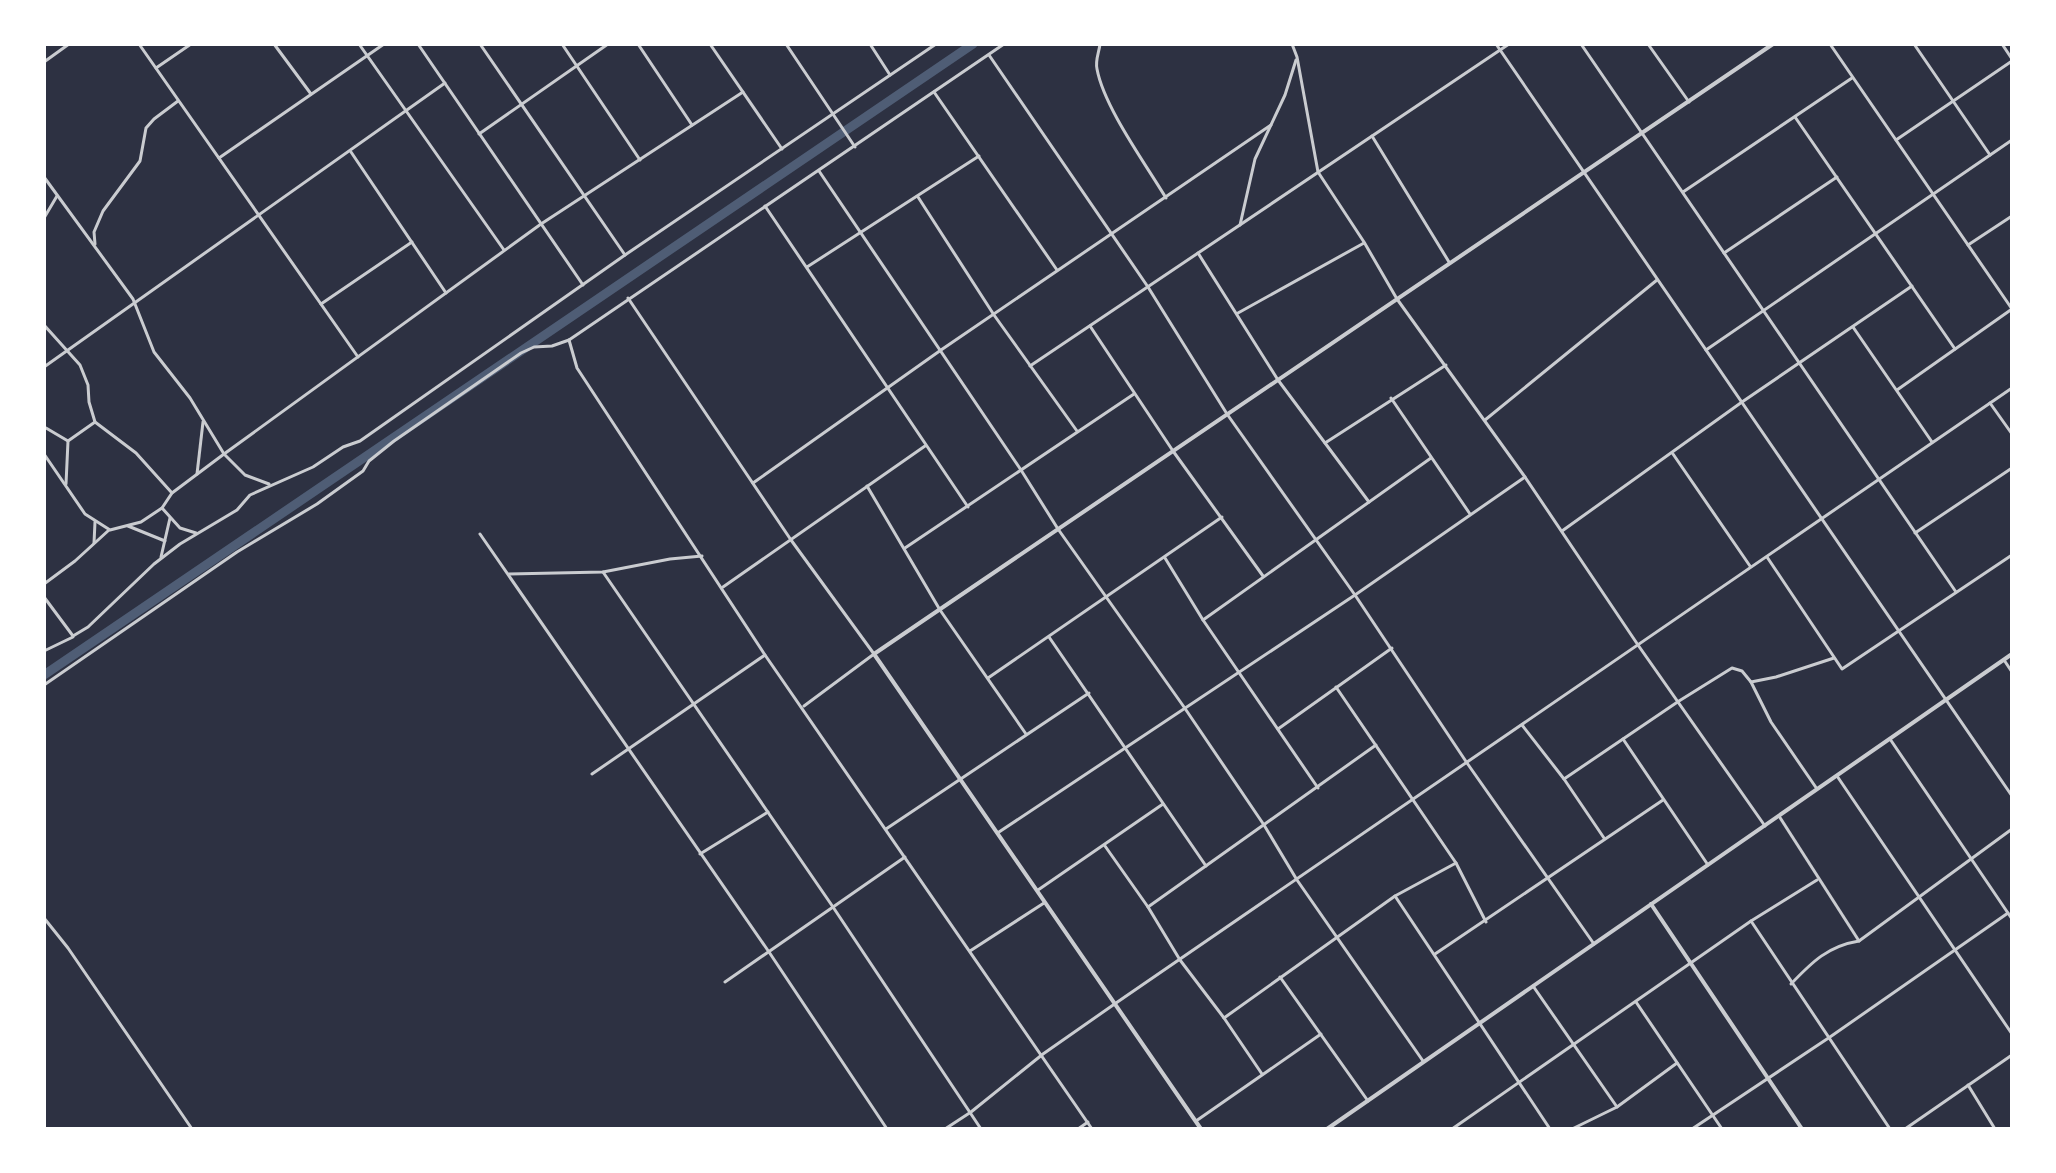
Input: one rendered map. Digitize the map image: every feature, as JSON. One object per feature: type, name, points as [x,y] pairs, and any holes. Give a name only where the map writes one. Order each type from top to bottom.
[{"type":"street","points":[[44,62],[69,44]]},
{"type":"street","points":[[139,44],[358,357]]},
{"type":"street","points":[[156,68],[191,44]]},
{"type":"street","points":[[274,44],[311,94]]},
{"type":"street","points":[[359,44],[504,251]]},
{"type":"street","points":[[219,158],[384,44]]},
{"type":"street","points":[[418,44],[583,285]]},
{"type":"street","points":[[480,44],[625,255]]},
{"type":"street","points":[[562,44],[640,160]]},
{"type":"street","points":[[479,134],[608,44]]},
{"type":"street","points":[[638,44],[692,125]]},
{"type":"street","points":[[710,44],[782,149]]},
{"type":"street","points":[[786,44],[855,147]]},
{"type":"street","points":[[870,44],[890,75]]},
{"type":"street","points":[[44,651],[88,627],[160,559],[237,510],[250,495],[313,467],[343,447],[360,441],[625,255],[936,44]]},
{"type":"street","points":[[44,685],[237,552],[317,504],[363,471],[369,461],[394,441],[521,353],[569,340],[1004,44]]},
{"type":"street","points":[[1100,44],[1096,65],[1102,85],[1166,198]]},
{"type":"street","points":[[1292,44],[1318,172],[1397,299],[1525,477],[1765,826]]},
{"type":"street","points":[[1240,225],[1255,159],[1285,95],[1298,44]]},
{"type":"street","points":[[1496,44],[2012,796]]},
{"type":"street","points":[[1030,366],[1509,44]]},
{"type":"street","points":[[1581,44],[1956,592]]},
{"type":"street","points":[[1648,44],[1689,102]]},
{"type":"street","points":[[803,707],[874,654],[1773,44]]},
{"type":"street","points":[[1830,44],[2012,309],[1897,390]]},
{"type":"street","points":[[1914,44],[1990,155]]},
{"type":"street","points":[[1896,140],[2012,60],[2002,44]]},
{"type":"street","points":[[989,55],[1148,287],[1227,414],[1392,648],[1467,763],[1594,944]]},
{"type":"street","points":[[1683,192],[1853,77]]},
{"type":"street","points":[[44,367],[445,83]]},
{"type":"street","points":[[44,584],[110,530],[141,522],[162,508],[172,493],[197,474],[541,224],[743,92]]},
{"type":"street","points":[[934,92],[1057,271]]},
{"type":"street","points":[[96,248],[94,232],[103,211],[140,161],[146,128],[178,101]]},
{"type":"street","points":[[1795,117],[1955,349]]},
{"type":"street","points":[[753,483],[941,350],[1271,125]]},
{"type":"street","points":[[1372,136],[1450,263]]},
{"type":"street","points":[[1706,350],[2012,140]]},
{"type":"street","points":[[351,152],[446,293]]},
{"type":"street","points":[[807,267],[979,156]]},
{"type":"street","points":[[819,171],[1058,529],[1184,707],[1264,825],[1297,880],[1424,1062]]},
{"type":"street","points":[[44,177],[135,302],[154,352],[190,398],[224,454],[245,475],[272,485]]},
{"type":"street","points":[[1724,253],[1837,177]]},
{"type":"street","points":[[44,218],[57,196]]},
{"type":"street","points":[[918,197],[994,315],[1077,431]]},
{"type":"street","points":[[765,206],[968,507]]},
{"type":"street","points":[[1968,245],[2012,216]]},
{"type":"street","points":[[321,304],[412,242]]},
{"type":"street","points":[[1238,313],[1364,242]]},
{"type":"street","points":[[1198,253],[1278,380],[1369,502]]},
{"type":"street","points":[[1485,420],[1657,280]]},
{"type":"street","points":[[1562,531],[1742,402],[1912,286]]},
{"type":"street","points":[[628,298],[791,540],[961,777],[1201,1129]]},
{"type":"street","points":[[44,325],[80,365],[88,385],[95,422],[136,453],[172,493]]},
{"type":"street","points":[[1090,326],[1173,451],[1263,576]]},
{"type":"street","points":[[1853,327],[1932,444]]},
{"type":"street","points":[[569,340],[577,368],[765,655],[1092,1129]]},
{"type":"street","points":[[1325,443],[1446,364]]},
{"type":"street","points":[[945,1129],[1116,1003],[2012,388]]},
{"type":"street","points":[[905,548],[1136,393]]},
{"type":"street","points":[[1391,398],[1470,515]]},
{"type":"street","points":[[1990,403],[2012,434]]},
{"type":"street","points":[[68,441],[95,422]]},
{"type":"street","points":[[197,474],[203,422]]},
{"type":"street","points":[[46,428],[68,441]]},
{"type":"street","points":[[66,484],[68,441]]},
{"type":"street","points":[[723,587],[925,446]]},
{"type":"street","points":[[44,454],[85,514],[110,530]]},
{"type":"street","points":[[1673,454],[1751,568]]},
{"type":"street","points":[[1203,620],[1431,458]]},
{"type":"street","points":[[1915,533],[2012,468]]},
{"type":"street","points":[[999,832],[1355,595],[1525,477]]},
{"type":"street","points":[[867,486],[940,610],[1026,734]]},
{"type":"street","points":[[162,508],[180,528],[197,533]]},
{"type":"street","points":[[988,678],[1222,517]]},
{"type":"street","points":[[160,559],[170,518]]},
{"type":"street","points":[[94,543],[95,521]]},
{"type":"street","points":[[127,525],[165,541]]},
{"type":"street","points":[[480,534],[769,952],[887,1129]]},
{"type":"street","points":[[1767,557],[1834,658],[1845,669],[2012,555]]},
{"type":"street","points":[[509,574],[603,572],[702,556]]},
{"type":"street","points":[[1165,558],[1203,620],[1318,789]]},
{"type":"street","points":[[603,572],[981,1129]]},
{"type":"street","points":[[44,597],[73,636]]},
{"type":"street","points":[[1049,637],[1206,866]]},
{"type":"street","points":[[1278,729],[1392,648]]},
{"type":"street","points":[[1327,1129],[2012,654]]},
{"type":"street","points":[[592,774],[765,655]]},
{"type":"street","points":[[1751,682],[1834,658]]},
{"type":"street","points":[[2004,660],[2012,672]]},
{"type":"street","points":[[1564,779],[1732,668],[1742,671],[1751,682],[1771,722],[1817,789]]},
{"type":"street","points":[[1336,687],[1456,863],[1486,922]]},
{"type":"street","points":[[886,829],[1089,693]]},
{"type":"street","points":[[1522,725],[1605,839]]},
{"type":"street","points":[[1623,739],[1708,865]]},
{"type":"street","points":[[1890,739],[2012,919]]},
{"type":"street","points":[[1148,907],[1376,745]]},
{"type":"street","points":[[1837,776],[2012,1034]]},
{"type":"street","points":[[1435,954],[1663,800]]},
{"type":"street","points":[[1038,890],[1164,803]]},
{"type":"street","points":[[700,854],[768,812]]},
{"type":"street","points":[[1779,816],[1817,880],[1859,941]]},
{"type":"street","points":[[1791,984],[1817,956],[1841,944],[1859,941],[1919,894],[2012,829]]},
{"type":"street","points":[[1105,846],[1180,960],[1262,1074]]},
{"type":"street","points":[[725,982],[905,857]]},
{"type":"street","points":[[1224,1018],[1395,896],[1456,863]]},
{"type":"street","points":[[1452,1129],[1460,1127],[1751,921],[1817,880]]},
{"type":"street","points":[[1395,896],[1550,1129]]},
{"type":"street","points":[[970,951],[1046,901]]},
{"type":"street","points":[[1651,904],[1802,1129]]},
{"type":"street","points":[[1692,1129],[2008,913]]},
{"type":"street","points":[[44,918],[68,948],[192,1129]]},
{"type":"street","points":[[1751,921],[1890,1129]]},
{"type":"street","points":[[1280,977],[1368,1101]]},
{"type":"street","points":[[1533,986],[1617,1107]]},
{"type":"street","points":[[1636,1002],[1722,1129]]},
{"type":"street","points":[[1196,1121],[1321,1034]]},
{"type":"street","points":[[1905,1129],[2012,1055]]},
{"type":"street","points":[[1572,1129],[1617,1107],[1677,1063]]},
{"type":"street","points":[[1968,1085],[1995,1129]]},
{"type":"street","points":[[1078,1129],[1088,1122]]},
{"type":"waterway","points":[[44,675],[973,44]]}]
